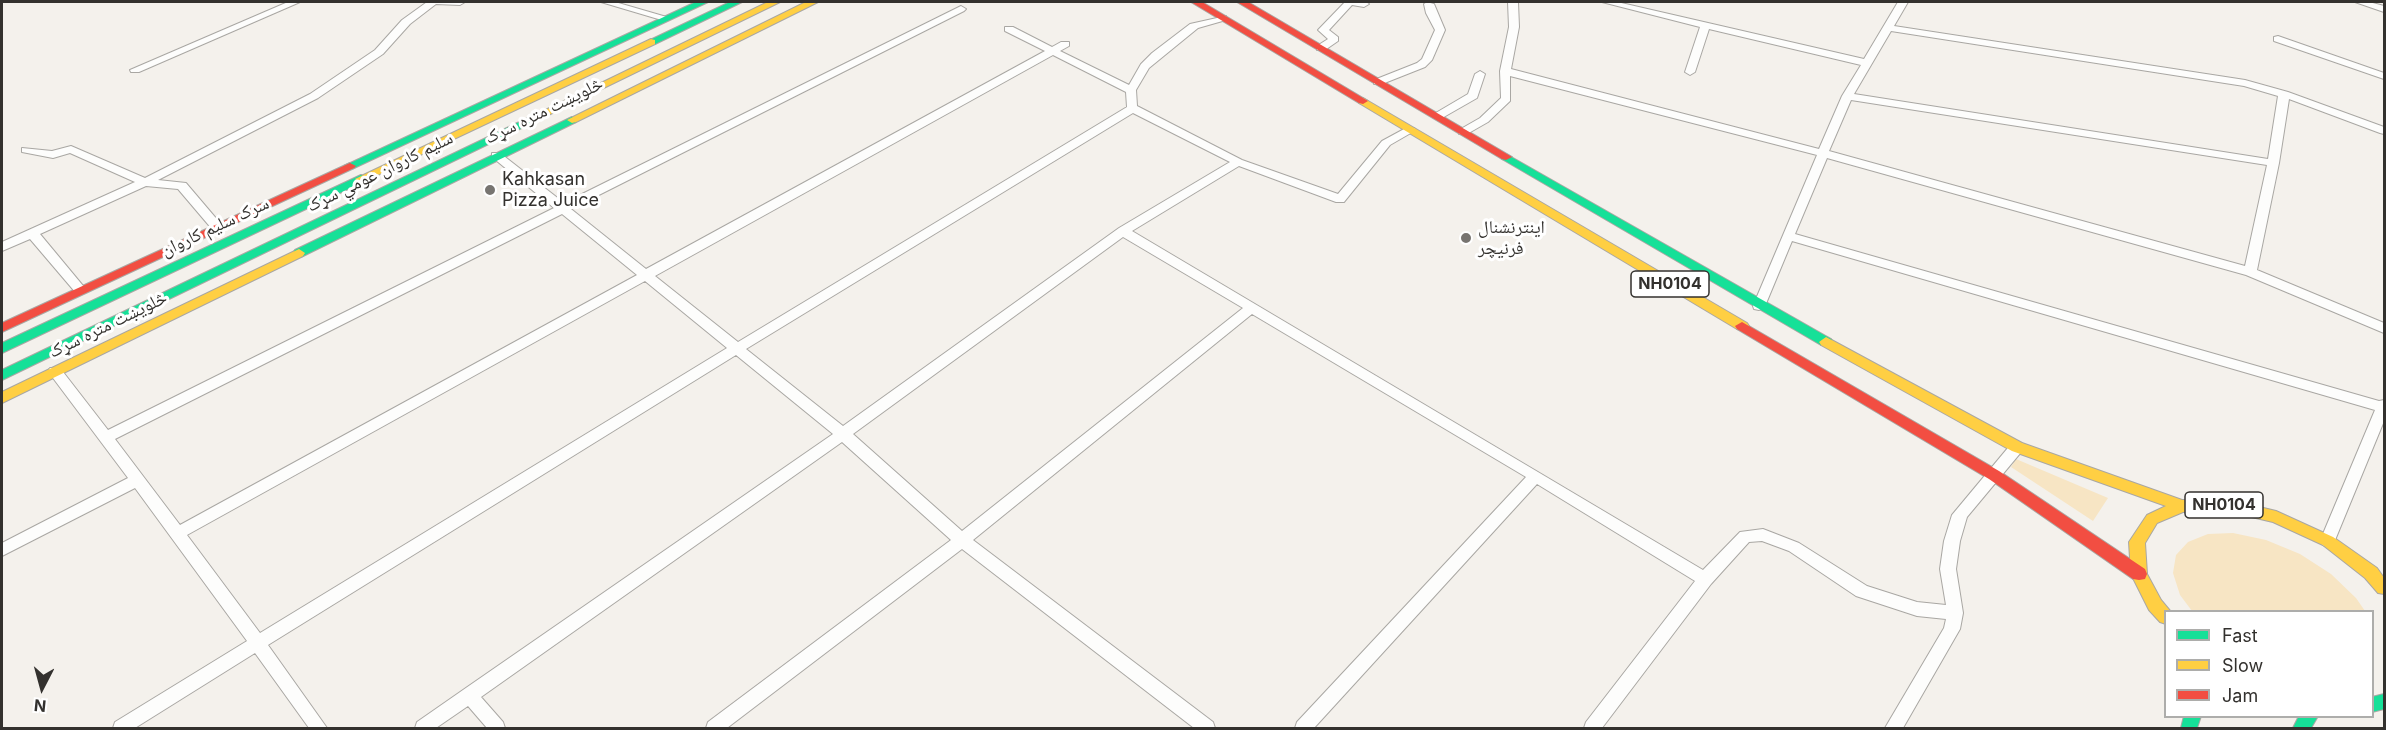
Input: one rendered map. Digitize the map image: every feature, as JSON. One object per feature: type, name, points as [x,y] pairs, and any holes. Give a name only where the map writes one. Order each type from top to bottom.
[{"type":"main road","name":"څلویښت متره سړک","points":[[2,328],[216,226],[703,2]]},
{"type":"main road","name":"سرک سلیم کاروان","points":[[2,348],[737,2]]},
{"type":"main road","name":"سلیم کاروان عومي سړک","points":[[2,375],[775,2]]},
{"type":"main road","name":"څلویښت متره سړک","points":[[2,398],[813,2]]},
{"type":"main road","name":"NH0104","points":[[1196,2],[1994,475],[2139,574]]},
{"type":"main road","name":"NH0104","points":[[1242,2],[1759,306],[2017,447],[2182,506],[2226,505],[2276,517],[2328,541],[2371,573],[2385,588]]},
{"type":"main road","name":"NH0104","points":[[2164,615],[2155,605],[2139,574],[2137,542],[2152,519],[2182,506]]},
{"type":"main road","points":[[2155,605],[2164,625]]},
{"type":"street","points":[[135,70],[295,2]]},
{"type":"street","points":[[2,247],[146,182],[314,96],[379,52],[406,22],[433,2]]},
{"type":"street","points":[[439,2],[460,2]]},
{"type":"street","points":[[606,2],[665,18]]},
{"type":"street","points":[[1321,48],[1334,39],[1323,30],[1350,2],[1364,4]]},
{"type":"street","points":[[1463,132],[1504,104],[1505,71],[1514,27],[1513,2]]},
{"type":"street","points":[[1607,2],[1867,63]]},
{"type":"street","points":[[1759,306],[1847,96],[1903,2]]},
{"type":"street","points":[[2360,2],[2385,9]]},
{"type":"street","points":[[1378,82],[1421,65],[1427,60],[1440,30],[1431,13],[1430,4]]},
{"type":"street","points":[[105,438],[561,207],[961,9]]},
{"type":"street","points":[[1132,108],[1131,90],[1145,66],[1186,31],[1223,18]]},
{"type":"street","points":[[1690,72],[1706,24]]},
{"type":"street","points":[[1888,28],[2244,83],[2284,94],[2385,131]]},
{"type":"street","points":[[1008,29],[1050,52],[1131,90]]},
{"type":"street","points":[[2278,39],[2385,76]]},
{"type":"street","points":[[178,533],[644,274],[1065,44]]},
{"type":"street","points":[[1505,71],[1823,153],[2250,272],[2385,328]]},
{"type":"street","points":[[1438,116],[1473,96],[1480,74]]},
{"type":"street","points":[[2250,272],[2273,164],[2284,94]]},
{"type":"street","points":[[1847,96],[2273,164]]},
{"type":"street","points":[[1132,108],[1238,162],[1340,199],[1386,143],[1410,130]]},
{"type":"street","points":[[121,729],[445,526],[1132,108]]},
{"type":"street","points":[[26,150],[53,155],[71,149],[146,182],[182,186],[216,226]]},
{"type":"street","points":[[496,155],[843,434],[962,540],[1207,729]]},
{"type":"street","points":[[423,729],[843,434],[1123,231],[1238,162]]},
{"type":"street","points":[[1123,231],[1705,579]]},
{"type":"street","points":[[33,234],[80,290]]},
{"type":"street","points":[[1790,236],[2384,407],[2328,541]]},
{"type":"street","points":[[714,729],[962,540],[1251,308]]},
{"type":"street","points":[[55,371],[178,533],[319,729]]},
{"type":"street","points":[[1894,729],[1952,630],[1955,613],[1948,569],[1952,541],[1960,515],[2017,447]]},
{"type":"street","points":[[1303,729],[1536,476]]},
{"type":"street","points":[[2,550],[137,480]]},
{"type":"street","points":[[1593,729],[1705,579],[1745,536],[1763,535],[1794,547],[1862,591],[1917,609],[1955,613]]},
{"type":"street","points":[[469,695],[497,729]]},
{"type":"shaded area","points":[[2016,459],[2108,498],[2093,521],[2011,467]]},
{"type":"shaded area","points":[[2233,533],[2266,540],[2300,554],[2331,574],[2356,598],[2364,610],[2191,610],[2180,595],[2173,573],[2176,555],[2188,542],[2208,534]]},
{"type":"traffic: fast","points":[[350,166],[703,2]]},
{"type":"traffic: fast","points":[[651,42],[737,2]]},
{"type":"traffic: fast","points":[[2,375],[534,118]]},
{"type":"traffic: fast","points":[[299,253],[572,120]]},
{"type":"traffic: fast","points":[[1506,157],[1826,342]]},
{"type":"traffic: fast","points":[[2,348],[361,179]]},
{"type":"traffic: fast","points":[[2374,704],[2384,702]]},
{"type":"traffic: fast","points":[[2189,728],[2192,718]]},
{"type":"traffic: fast","points":[[2301,728],[2308,718]]},
{"type":"traffic: slow","points":[[534,118],[775,2]]},
{"type":"traffic: slow","points":[[572,120],[813,2]]},
{"type":"traffic: slow","points":[[361,179],[651,42]]},
{"type":"traffic: slow","points":[[1363,101],[1742,326]]},
{"type":"traffic: slow","points":[[2,398],[299,253]]},
{"type":"traffic: slow","points":[[1826,342],[2017,447],[2182,506]]},
{"type":"traffic: slow","points":[[2164,615],[2155,605],[2139,574],[2137,542],[2152,519],[2182,506],[2226,505],[2276,517],[2328,541],[2371,573],[2384,588]]},
{"type":"traffic: jam","points":[[1196,2],[1363,101]]},
{"type":"traffic: jam","points":[[1242,2],[1506,157]]},
{"type":"traffic: jam","points":[[2,328],[350,166]]},
{"type":"traffic: jam","points":[[1742,326],[1994,475],[2139,574]]},
{"type":"place","name":"Kahkasan Pizza Juice","points":[[490,190]]},
{"type":"place","name":"اینترنشنال فرنیچر","points":[[1466,238]]}]
